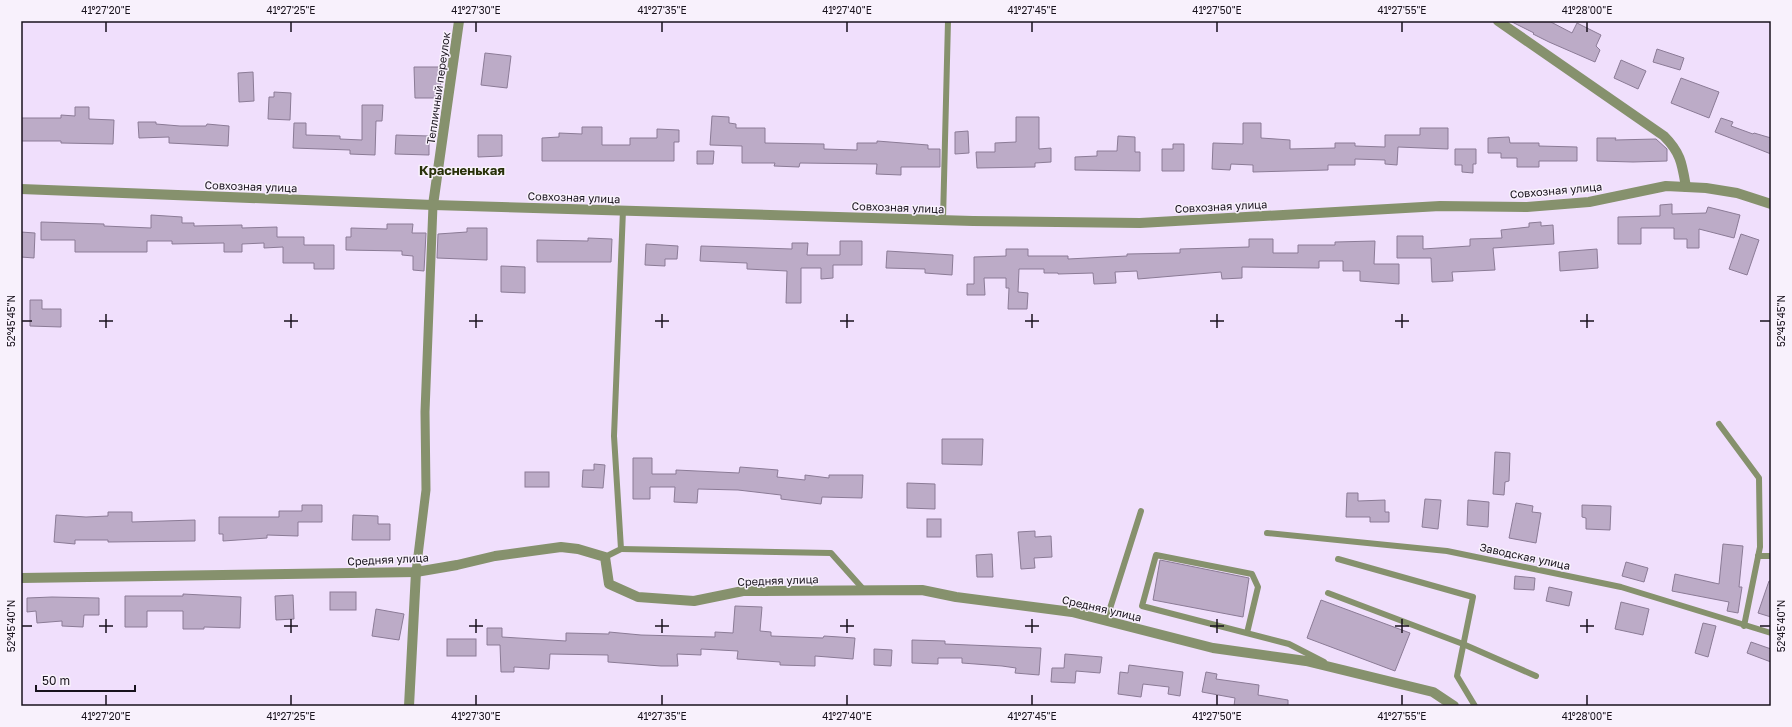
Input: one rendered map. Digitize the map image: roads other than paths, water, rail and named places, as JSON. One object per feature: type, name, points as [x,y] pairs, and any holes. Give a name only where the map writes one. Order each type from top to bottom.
[{"type":"street","name":"Тепличный переулок","points":[[433,205],[459,21]]},
{"type":"street","points":[[1498,21],[1664,136],[1676,148],[1682,163],[1686,187]]},
{"type":"street","name":"Совхозная улица","points":[[21,189],[433,205],[944,220],[1140,223],[1440,206],[1527,207],[1589,202],[1666,186],[1706,188],[1737,193],[1771,204]]},
{"type":"street","points":[[409,706],[416,572],[426,490],[425,412],[433,205]]},
{"type":"street","name":"Средняя улица","points":[[21,578],[416,572],[561,547],[578,549],[605,557],[609,584],[638,597],[694,601],[743,591],[922,590],[956,597],[1072,612],[1213,648],[1306,661],[1433,692],[1454,706]]},
{"type":"lane","points":[[944,220],[948,21]]},
{"type":"lane","points":[[621,549],[614,436],[623,210]]},
{"type":"lane","points":[[1719,424],[1759,478],[1760,547],[1744,626]]},
{"type":"lane","points":[[1106,621],[1141,511]]},
{"type":"lane","name":"Заводская улица","points":[[1267,533],[1447,551],[1621,587],[1744,626],[1771,633]]},
{"type":"lane","points":[[605,557],[621,549],[831,553],[864,590]]},
{"type":"lane","points":[[1247,633],[1258,587],[1252,574],[1156,555],[1142,606],[1289,644],[1336,668]]},
{"type":"lane","points":[[1758,556],[1771,556]]},
{"type":"lane","points":[[1338,559],[1473,597],[1457,676],[1475,706]]},
{"type":"lane","points":[[1328,593],[1463,644],[1536,676]]},
{"type":"district","name":"Красненькая","points":[[462,170]]}]
